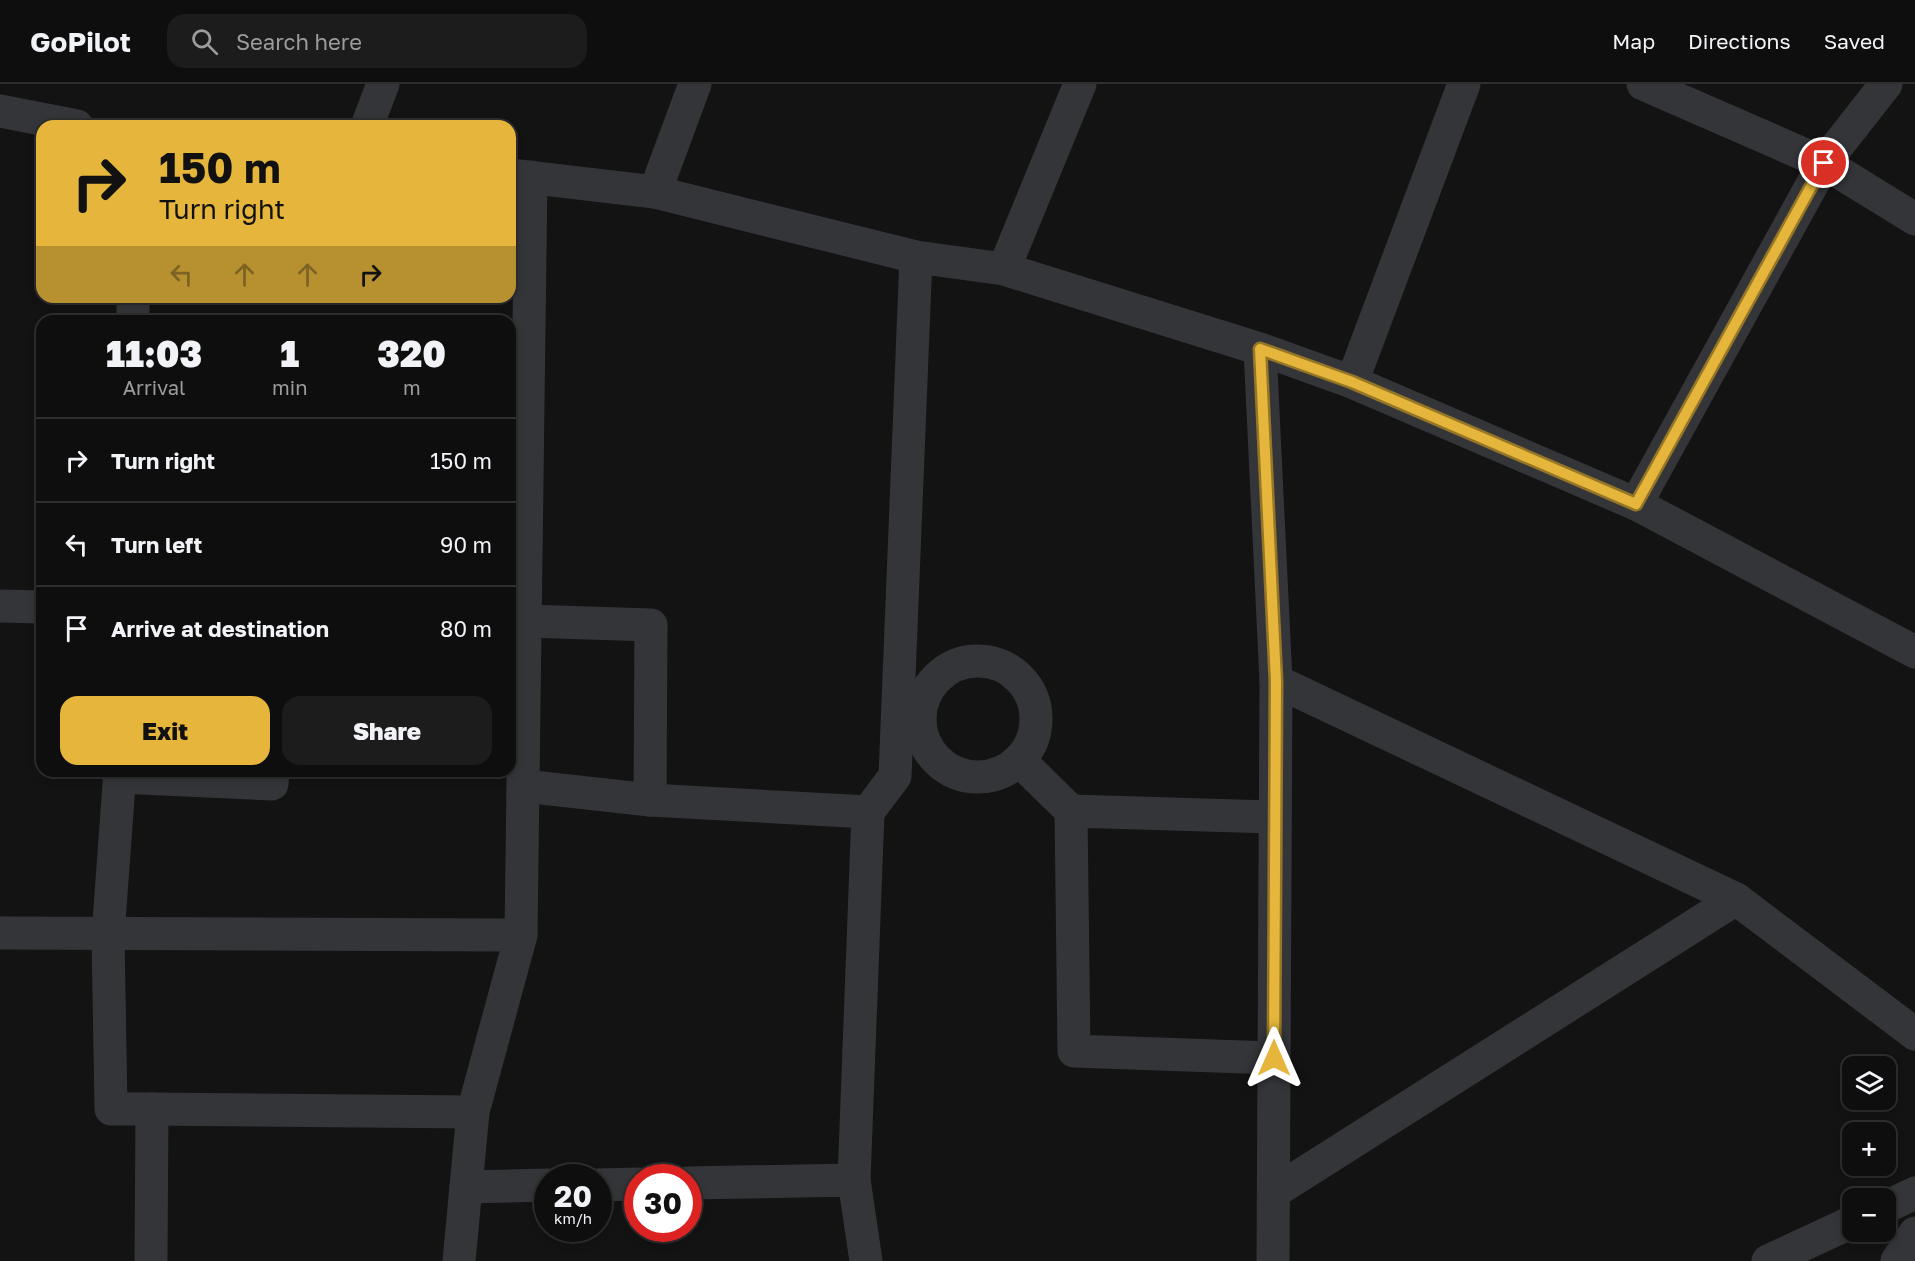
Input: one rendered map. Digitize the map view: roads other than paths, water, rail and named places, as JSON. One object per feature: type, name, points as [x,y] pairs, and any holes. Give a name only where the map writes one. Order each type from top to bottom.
[{"type":"street","points":[[370,120],[383,84]]},
{"type":"street","points":[[655,192],[695,84]]},
{"type":"street","points":[[1004,269],[1080,84]]},
{"type":"street","points":[[1352,382],[1464,84]]},
{"type":"street","points":[[1643,84],[1824,163],[1915,219]]},
{"type":"street","points":[[1636,504],[1824,163],[1886,84]]},
{"type":"street","points":[[0,111],[46,120]]},
{"type":"street","points":[[459,1261],[473,1112],[521,935],[526,621],[521,176],[655,192],[916,257],[1004,269],[1260,349],[1352,382],[1636,504],[1915,652]]},
{"type":"street","points":[[895,776],[916,257]]},
{"type":"street","points":[[1260,349],[1276,681],[1273,1261]]},
{"type":"street","points":[[0,606],[36,607]]},
{"type":"street","points":[[526,621],[651,625],[650,800]]},
{"type":"street","points":[[978,660],[998,664],[1015,673],[1028,688],[1035,706],[1036,726],[1031,744],[1019,760],[1004,771],[986,777],[967,776],[949,769],[935,758],[924,742],[920,724],[922,705],[929,687],[942,673],[959,664],[978,660]]},
{"type":"street","points":[[1276,681],[1736,899],[1915,1034]]},
{"type":"street","points":[[866,1261],[854,1180],[868,812],[895,776],[935,758]]},
{"type":"street","points":[[1019,760],[1071,811],[1275,817]]},
{"type":"street","points":[[119,777],[108,935],[111,1109],[473,1112]]},
{"type":"street","points":[[165,777],[272,784],[273,777]]},
{"type":"street","points":[[524,786],[650,800],[868,812]]},
{"type":"street","points":[[1071,811],[1074,1051],[1274,1058]]},
{"type":"street","points":[[1274,1192],[1736,899]]},
{"type":"street","points":[[0,933],[521,935]]},
{"type":"street","points":[[151,1261],[152,1109]]},
{"type":"street","points":[[702,1183],[854,1180]]},
{"type":"street","points":[[466,1187],[534,1185]]},
{"type":"street","points":[[1896,1202],[1915,1193]]},
{"type":"street","points":[[1768,1261],[1842,1227]]},
{"type":"street","points":[[1897,1261],[1915,1233]]}]
